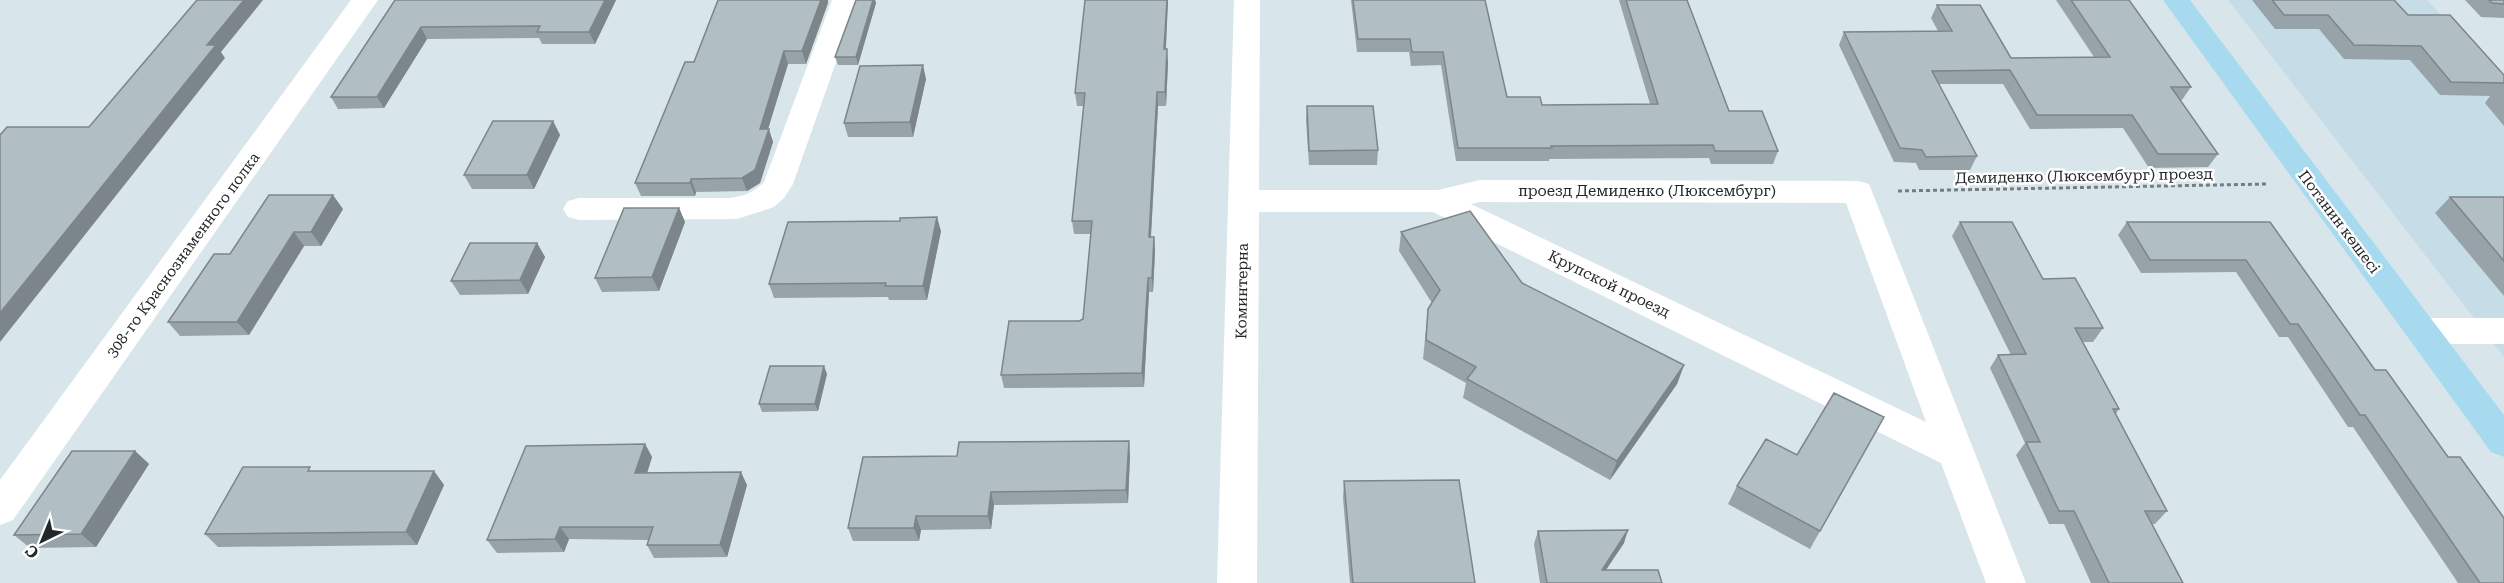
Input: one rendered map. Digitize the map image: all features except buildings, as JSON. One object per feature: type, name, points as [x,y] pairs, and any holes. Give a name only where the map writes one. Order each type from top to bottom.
[{"type":"main road","name":"Потанин көшесі","points":[[2176,0],[2310,184],[2504,442]]},
{"type":"street","name":"308-го Краснознаменного полка","points":[[0,509],[365,0]]},
{"type":"street","points":[[579,209],[746,208],[772,194],[778,184],[845,0]]},
{"type":"street","name":"Коминтерна","points":[[1237,583],[1247,0]]},
{"type":"street","name":"проезд Демиденко (Люксембург)","points":[[1438,201],[1480,191],[1858,192]]},
{"type":"street","points":[[1858,192],[1954,453],[2006,583]]},
{"type":"street","name":"Крупской проезд","points":[[1243,201],[1438,201],[1954,453]]},
{"type":"street","points":[[2422,331],[2504,331]]},
{"type":"path","name":"Демиденко (Люксембург) проезд","points":[[1858,192],[2310,184]]},
{"type":"shaded area","points":[[2228,0],[2427,0],[2504,82],[2504,357]]}]
